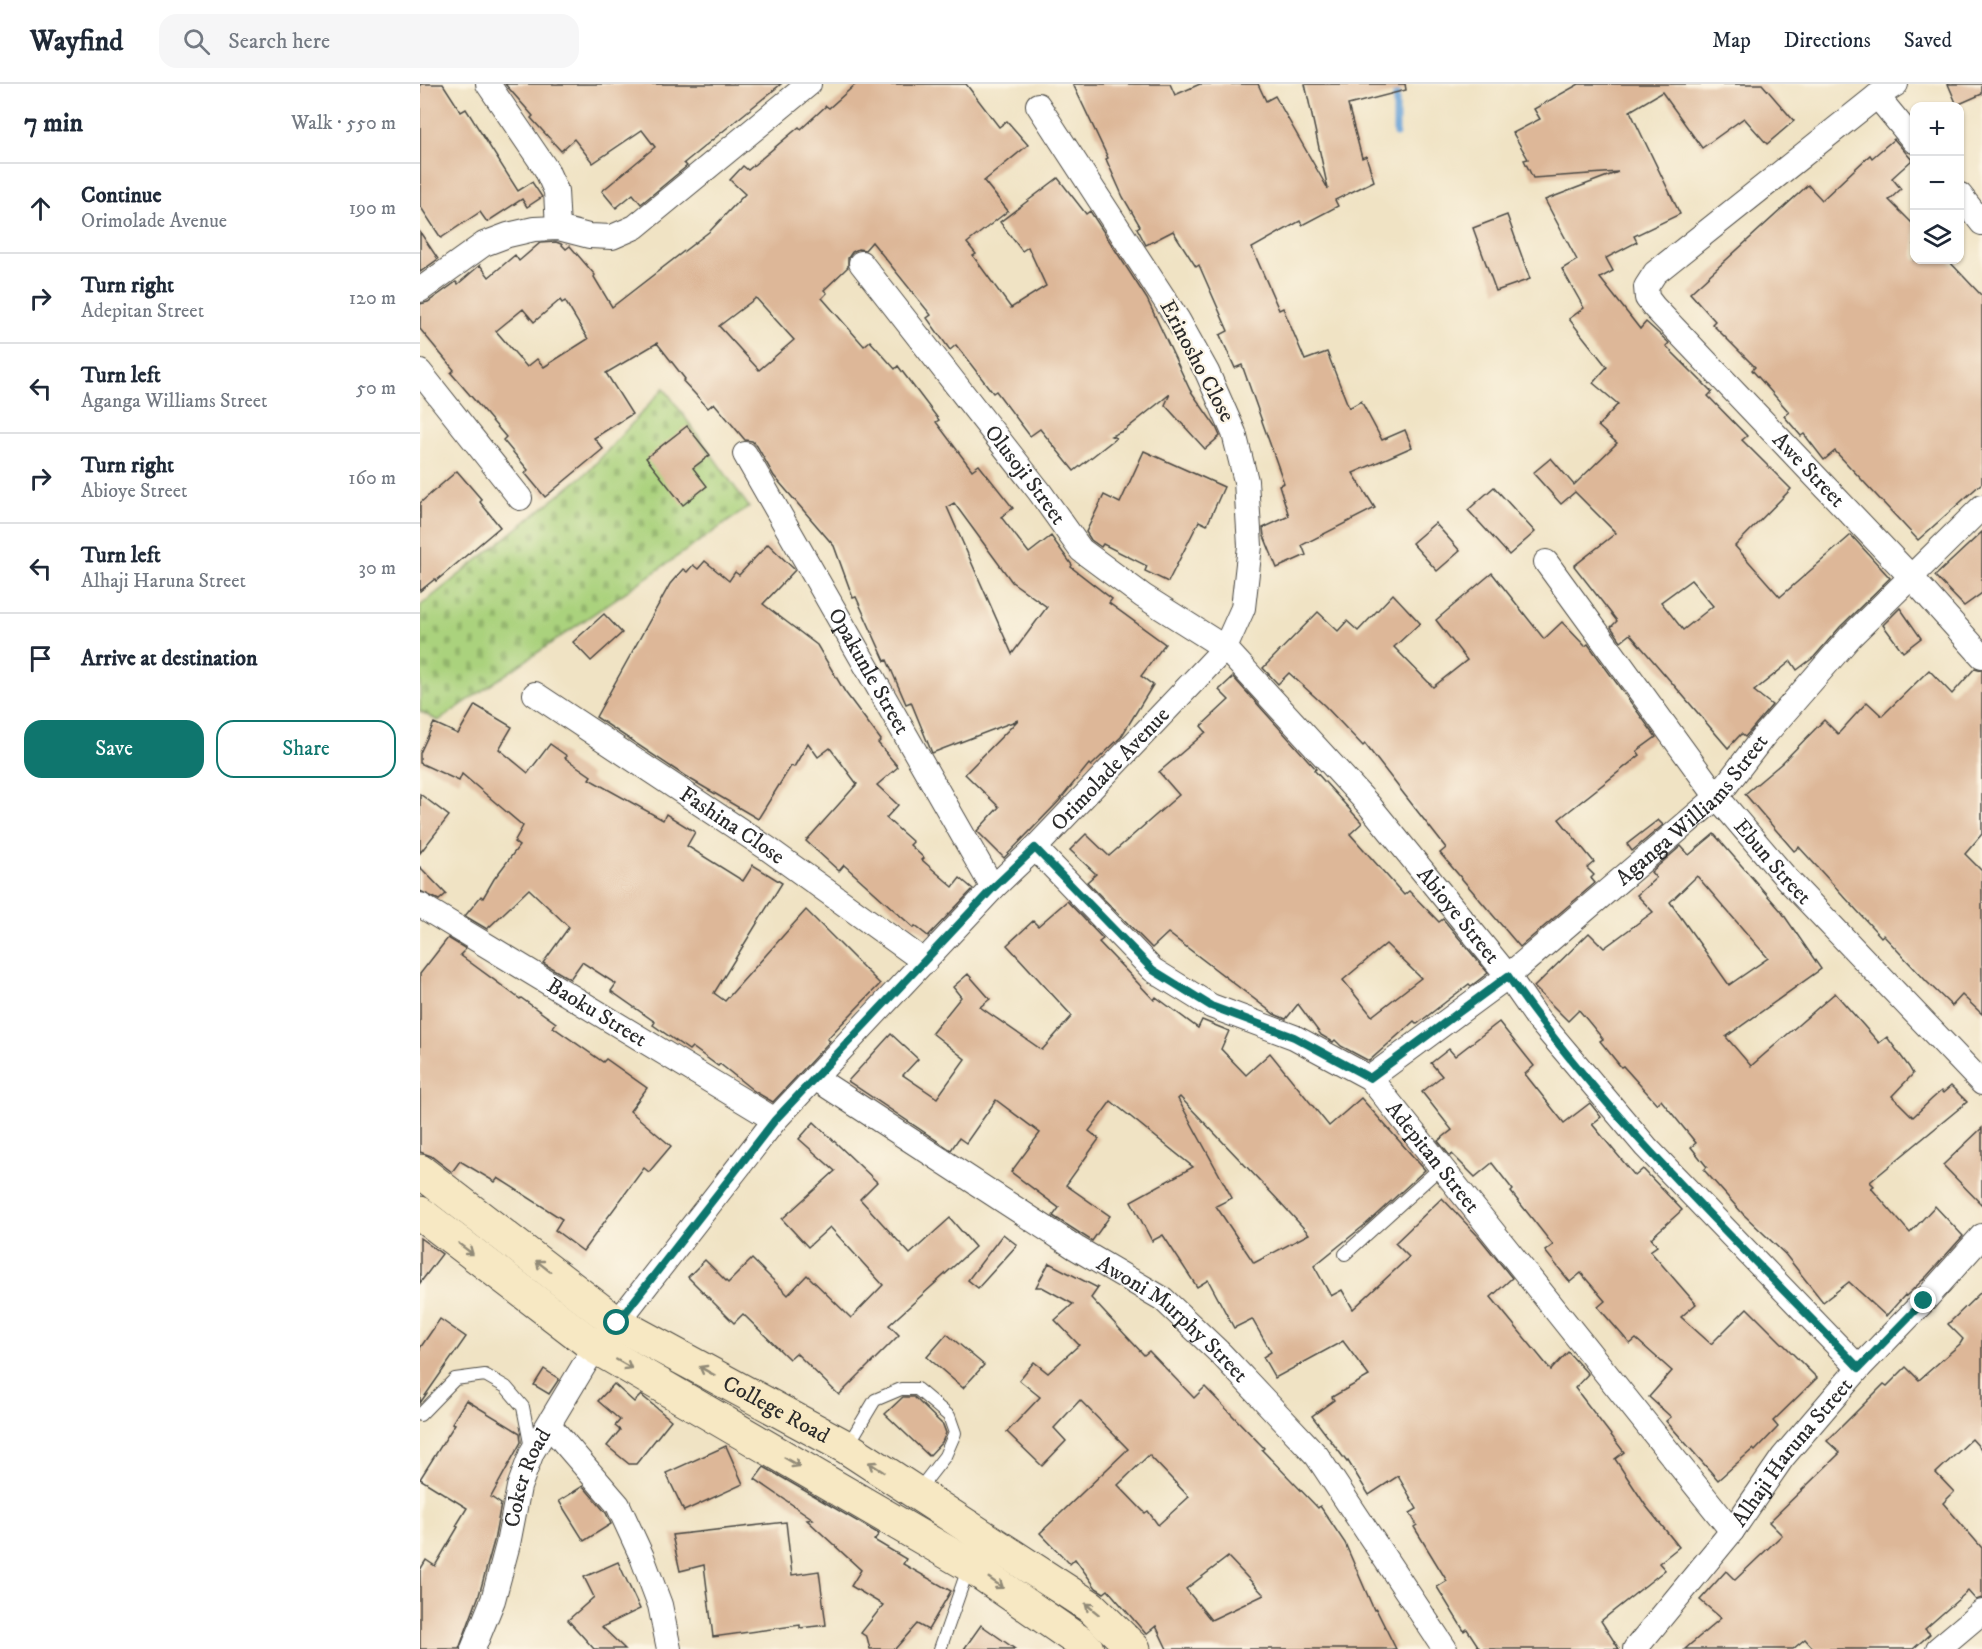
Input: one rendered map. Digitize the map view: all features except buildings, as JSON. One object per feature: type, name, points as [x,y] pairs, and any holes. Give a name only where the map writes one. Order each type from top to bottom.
[{"type":"main road","name":"College Road","points":[[420,1171],[617,1323],[846,1448],[1091,1607],[1134,1649]]},
{"type":"main road","name":"College Road","points":[[420,1213],[595,1347],[969,1565],[1087,1649]]},
{"type":"street","points":[[488,84],[546,170],[556,190],[558,228]]},
{"type":"street","points":[[420,290],[484,244],[508,235],[534,229],[558,228],[589,236],[612,237],[634,227],[800,86]]},
{"type":"street","points":[[1887,90],[1910,133]]},
{"type":"street","name":"Awe Street","points":[[1887,90],[1655,273],[1646,287],[1647,298],[1912,578],[1982,656]]},
{"type":"street","name":"Erinosho Close","points":[[1038,105],[1178,320],[1207,372],[1234,433],[1246,481],[1250,546],[1243,609],[1225,648]]},
{"type":"street","points":[[1964,201],[1982,223]]},
{"type":"street","name":"Olusoji Street","points":[[861,263],[1039,490],[1081,549],[1143,596],[1225,648]]},
{"type":"street","points":[[420,372],[520,498]]},
{"type":"street","name":"Opakunle Street","points":[[745,454],[993,888]]},
{"type":"street","name":"Aganga Williams Street","points":[[1370,1078],[1508,976],[1718,797],[1763,737],[1850,637],[1982,507]]},
{"type":"street","name":"Ebun Street","points":[[1546,562],[1718,797],[1786,879],[1982,1083]]},
{"type":"street","name":"Orimolade Avenue","points":[[617,1323],[775,1120],[993,888],[1035,848],[1225,648]]},
{"type":"street","name":"Abioye Street","points":[[1225,648],[1369,805],[1508,976],[1538,1019],[1646,1147],[1859,1368]]},
{"type":"street","name":"Fashina Close","points":[[535,694],[767,848],[925,962]]},
{"type":"street","name":"Adepitan Street","points":[[1035,848],[1153,970],[1211,1006],[1294,1037],[1370,1078],[1732,1531]]},
{"type":"street","name":"Baoku Street","points":[[420,905],[775,1120]]},
{"type":"street","name":"Awoni Murphy Street","points":[[815,1078],[1077,1248],[1163,1299],[1221,1354],[1317,1456],[1445,1649]]},
{"type":"street","name":"Alhaji Haruna Street","points":[[1635,1649],[1732,1531],[1783,1457],[1859,1368],[1924,1301],[1982,1236]]},
{"type":"street","name":"Coker Road","points":[[473,1649],[493,1600],[508,1544],[519,1487],[532,1452],[595,1347],[617,1323]]},
{"type":"street","points":[[549,1425],[618,1505],[642,1557],[660,1605],[669,1649]]},
{"type":"street","points":[[1938,1649],[1982,1612]]},
{"type":"lane","points":[[1345,1254],[1441,1167]]},
{"type":"lane","points":[[420,1415],[455,1379],[485,1375],[506,1387],[523,1407],[532,1452]]},
{"type":"lane","points":[[846,1448],[875,1400],[901,1389],[917,1389],[949,1416],[955,1433],[945,1456],[916,1493]]},
{"type":"lane","points":[[940,1649],[969,1565]]},
{"type":"green space","points":[[664,388],[749,507],[438,721],[420,711],[420,606],[589,471]]},
{"type":"waterway","points":[[1396,84],[1396,134]]},
{"type":"route","points":[[617,1323],[775,1120],[993,888],[1035,848],[1153,970],[1211,1006],[1294,1037],[1370,1078],[1508,976],[1538,1019],[1646,1147],[1859,1368],[1924,1301]]}]
